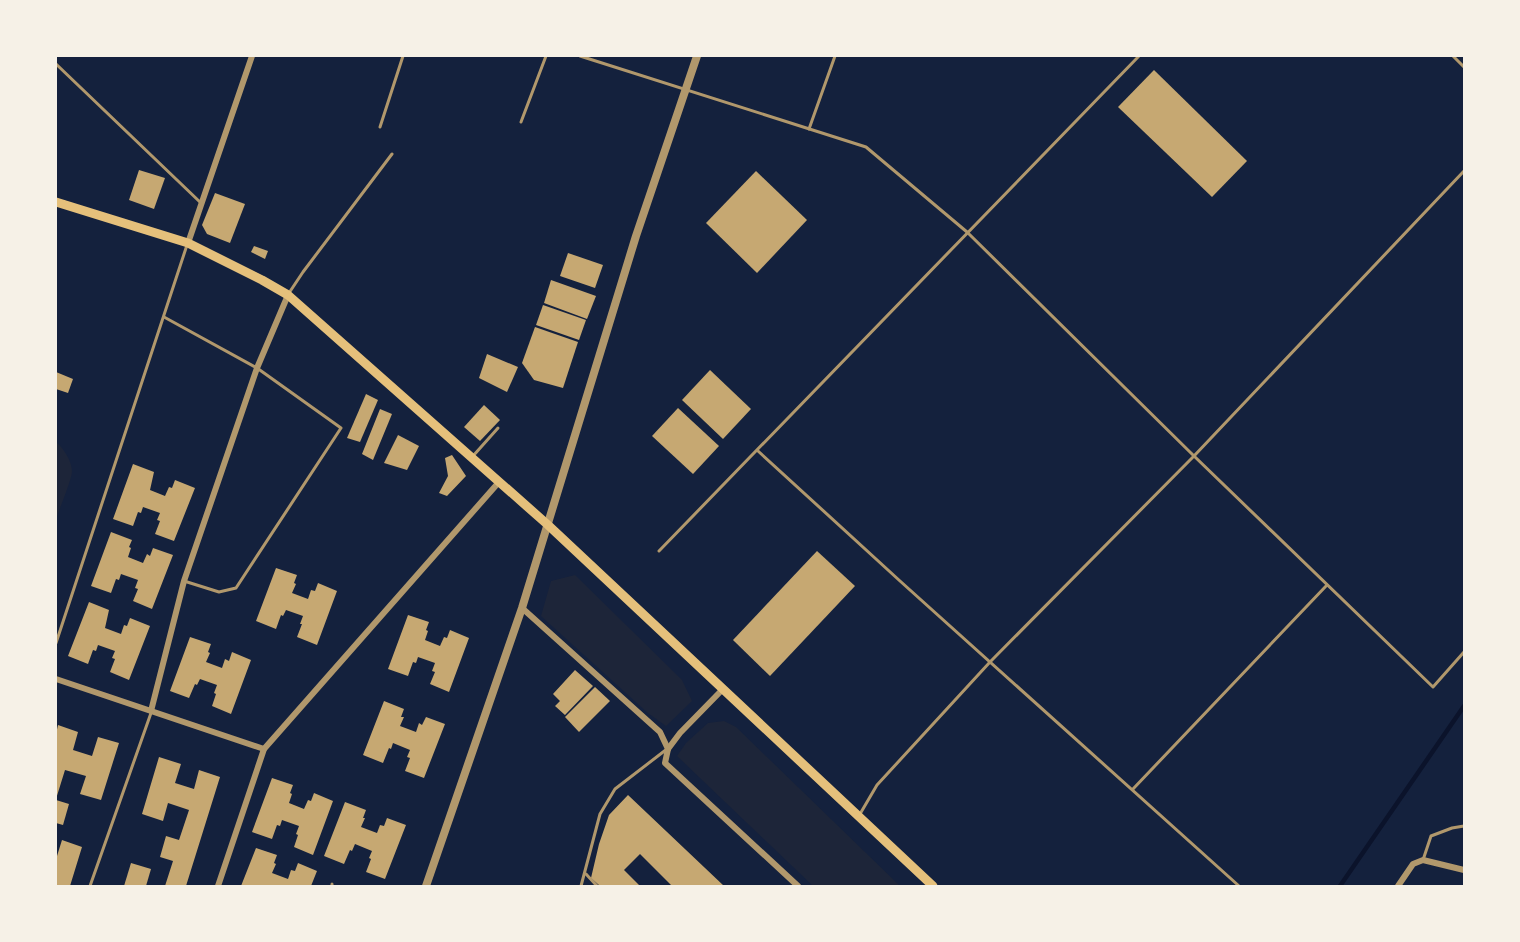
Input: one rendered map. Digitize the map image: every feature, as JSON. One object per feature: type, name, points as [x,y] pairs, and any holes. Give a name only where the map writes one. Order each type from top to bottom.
[{"type":"main road","points":[[56,202],[188,243],[288,295],[548,525],[933,886]]},
{"type":"street","points":[[188,243],[252,56]]},
{"type":"street","points":[[426,886],[522,608],[636,236],[697,56]]},
{"type":"street","points":[[151,711],[184,581],[257,368],[288,295]]},
{"type":"street","points":[[218,886],[264,749],[499,482]]},
{"type":"street","points":[[522,608],[660,732],[668,749]]},
{"type":"street","points":[[56,679],[264,749]]},
{"type":"street","points":[[722,690],[680,733],[668,749],[665,763],[798,886]]},
{"type":"street","points":[[1398,886],[1413,864],[1423,860],[1464,870]]},
{"type":"lane","points":[[380,127],[403,56]]},
{"type":"lane","points":[[521,122],[546,56]]},
{"type":"lane","points":[[580,56],[867,147],[967,232],[1433,687],[1464,652]]},
{"type":"lane","points":[[809,129],[835,56]]},
{"type":"lane","points":[[659,551],[1139,56]]},
{"type":"lane","points":[[1453,56],[1464,67]]},
{"type":"lane","points":[[56,64],[201,203]]},
{"type":"lane","points":[[288,295],[392,154]]},
{"type":"lane","points":[[859,816],[877,785],[990,662],[1194,456],[1464,171]]},
{"type":"lane","points":[[56,643],[188,243]]},
{"type":"lane","points":[[164,317],[257,368],[340,428],[236,588],[219,592],[184,581]]},
{"type":"lane","points":[[471,458],[498,428]]},
{"type":"lane","points":[[758,451],[1239,886]]},
{"type":"lane","points":[[1133,789],[1327,585]]},
{"type":"lane","points":[[90,886],[151,711]]},
{"type":"lane","points":[[581,886],[600,814],[615,789],[668,749]]},
{"type":"lane","points":[[1423,860],[1431,836],[1464,826]]},
{"type":"lane","points":[[586,874],[597,886]]},
{"type":"shaded area","points":[[56,442],[67,456],[72,472],[56,520]]},
{"type":"shaded area","points":[[575,575],[682,680],[692,701],[666,726],[648,713],[541,616],[551,581]]},
{"type":"shaded area","points":[[724,721],[736,727],[900,886],[813,886],[677,756],[686,743],[708,723]]},
{"type":"building","points":[[1154,70],[1247,161],[1212,197],[1118,107]]},
{"type":"building","points":[[139,170],[165,178],[154,209],[129,200]]},
{"type":"building","points":[[756,171],[807,220],[757,273],[706,223]]},
{"type":"building","points":[[215,193],[245,204],[230,243],[207,234],[202,225]]},
{"type":"building","points":[[254,246],[268,251],[265,259],[251,252]]},
{"type":"building","points":[[568,253],[603,265],[595,288],[560,276]]},
{"type":"building","points":[[551,280],[596,296],[587,319],[544,303]]},
{"type":"building","points":[[543,305],[586,320],[579,340],[536,325]]},
{"type":"building","points":[[535,327],[578,342],[563,388],[534,380],[522,363]]},
{"type":"building","points":[[487,354],[518,367],[507,392],[479,378]]},
{"type":"building","points":[[710,370],[751,409],[723,439],[682,400]]},
{"type":"building","points":[[56,372],[73,379],[68,393],[56,389]]},
{"type":"building","points":[[366,394],[378,400],[360,442],[347,438]]},
{"type":"building","points":[[484,405],[500,420],[480,441],[464,427]]},
{"type":"building","points":[[678,408],[719,446],[693,474],[652,436]]},
{"type":"building","points":[[380,409],[392,414],[373,460],[362,454]]},
{"type":"building","points":[[398,435],[419,446],[407,470],[384,463]]},
{"type":"building","points":[[452,455],[466,476],[447,496],[439,493],[448,476],[445,458]]},
{"type":"building","points":[[133,464],[154,472],[150,490],[165,496],[175,480],[195,488],[174,541],[155,534],[160,521],[157,520],[160,513],[143,507],[141,513],[138,512],[133,526],[113,519]]},
{"type":"building","points":[[111,532],[132,540],[128,557],[143,563],[147,554],[150,556],[153,548],[173,555],[152,609],[133,601],[138,589],[135,588],[138,580],[121,574],[119,580],[116,579],[111,593],[91,586]]},
{"type":"building","points":[[817,551],[855,586],[770,676],[733,640]]},
{"type":"building","points":[[276,568],[297,575],[292,593],[308,599],[311,590],[315,591],[318,583],[337,591],[317,645],[297,637],[303,616],[286,610],[283,616],[281,615],[276,629],[256,621]]},
{"type":"building","points":[[89,602],[109,610],[105,628],[121,634],[130,618],[150,626],[129,680],[110,672],[115,659],[112,658],[115,651],[98,645],[96,651],[93,650],[88,664],[68,656]]},
{"type":"building","points":[[408,615],[429,622],[425,640],[440,646],[450,630],[469,638],[449,692],[430,684],[435,672],[432,671],[435,663],[418,657],[416,663],[413,662],[408,676],[388,669]]},
{"type":"building","points":[[190,637],[211,644],[206,662],[222,668],[225,659],[229,661],[232,652],[251,660],[231,714],[212,706],[217,685],[200,679],[197,685],[195,684],[189,698],[170,691]]},
{"type":"building","points":[[575,670],[593,686],[565,715],[555,706],[560,701],[553,694]]},
{"type":"building","points":[[595,687],[610,701],[579,732],[565,717]]},
{"type":"building","points":[[384,701],[404,709],[401,717],[404,717],[400,726],[416,732],[419,723],[422,725],[426,717],[445,724],[424,778],[405,771],[410,758],[407,757],[410,750],[393,743],[383,763],[363,755]]},
{"type":"building","points":[[58,725],[78,732],[73,750],[92,756],[98,737],[119,743],[101,800],[80,794],[86,776],[65,770],[56,799]]},
{"type":"building","points":[[159,757],[181,764],[175,783],[194,789],[199,770],[220,777],[186,886],[165,886],[173,861],[160,857],[166,836],[179,840],[189,810],[168,803],[163,821],[142,814]]},
{"type":"building","points":[[272,778],[293,785],[289,803],[304,809],[314,793],[333,801],[313,855],[294,847],[299,826],[282,820],[280,826],[277,825],[272,839],[252,832]]},
{"type":"building","points":[[628,795],[724,886],[672,886],[640,854],[624,870],[640,886],[600,886],[591,878],[609,815]]},
{"type":"building","points":[[56,800],[69,804],[63,825],[56,823]]},
{"type":"building","points":[[345,802],[366,810],[361,827],[377,833],[380,825],[384,826],[387,818],[406,825],[385,879],[366,872],[372,851],[355,844],[344,864],[324,856]]},
{"type":"building","points":[[62,840],[82,847],[70,886],[56,886],[56,856]]},
{"type":"building","points":[[256,848],[277,855],[272,873],[288,879],[291,870],[295,871],[298,863],[317,871],[311,886],[241,886]]},
{"type":"building","points":[[131,863],[151,869],[146,886],[124,886]]},
{"type":"waterway","points":[[1340,886],[1464,706]]}]
